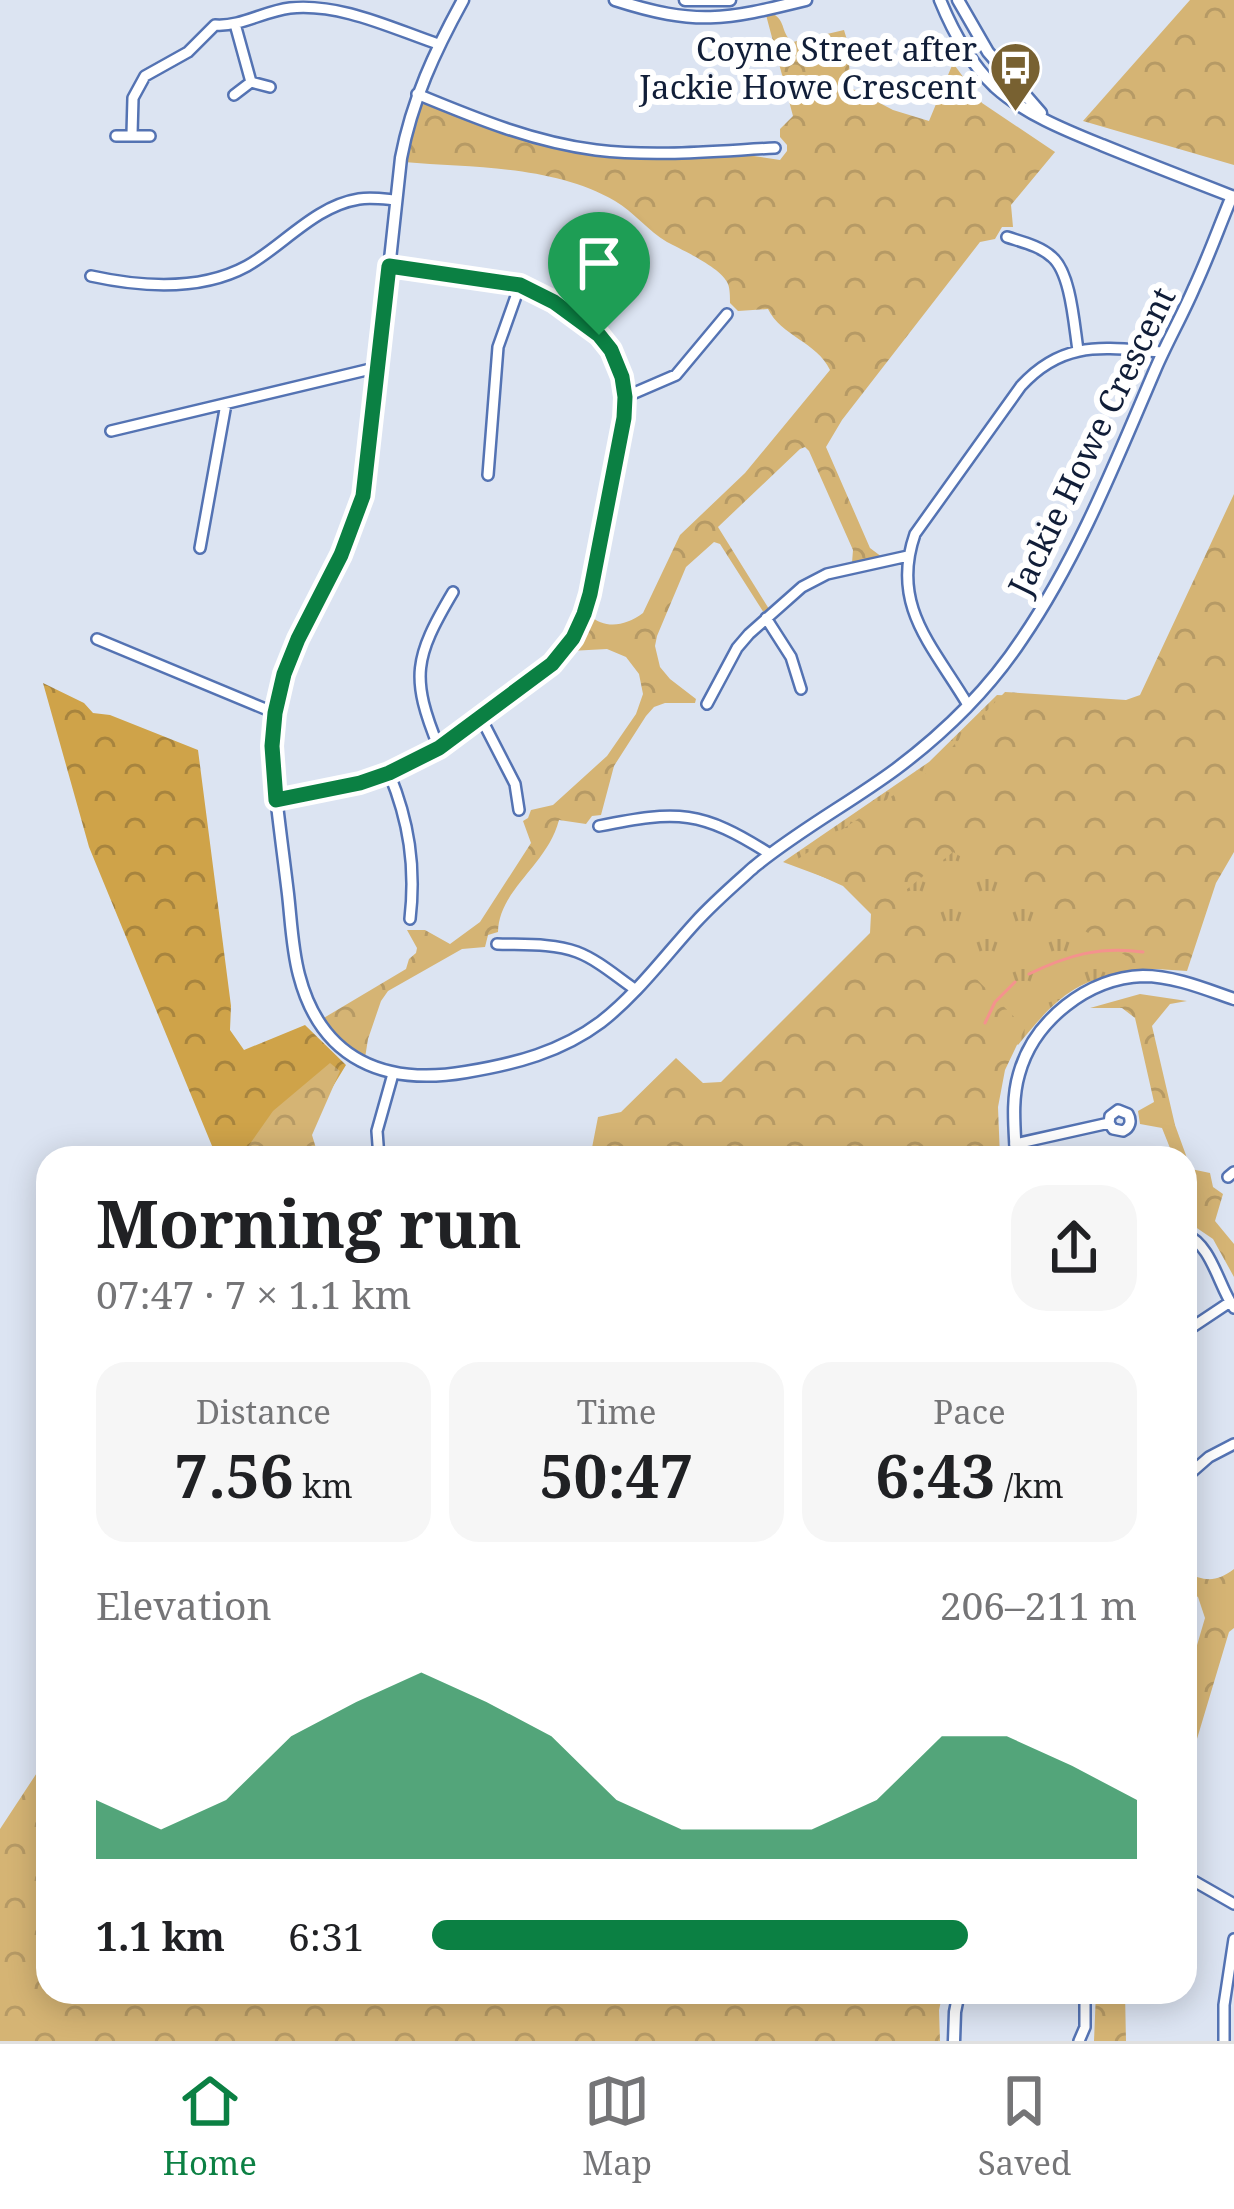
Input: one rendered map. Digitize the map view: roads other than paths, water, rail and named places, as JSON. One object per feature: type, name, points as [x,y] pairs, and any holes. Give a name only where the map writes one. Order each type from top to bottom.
[{"type":"street","name":"Jackie Howe Crescent","points":[[463,0],[417,94],[400,158],[363,496],[341,555],[288,664],[275,713],[272,767],[297,966],[307,999],[338,1045],[363,1063],[393,1074],[441,1076],[527,1060],[596,1025],[636,989],[707,910],[770,854],[894,770],[968,705],[1045,604],[1233,196]]},
{"type":"street","points":[[615,0],[665,15],[705,19],[806,0]]},
{"type":"street","points":[[685,0],[730,0]]},
{"type":"street","points":[[940,0],[983,74],[1019,106],[1233,196]]},
{"type":"street","points":[[958,0],[988,52],[1050,121]]},
{"type":"street","points":[[132,134],[133,98],[145,76],[188,52],[215,25],[236,24],[281,5],[328,9],[438,44]]},
{"type":"street","points":[[236,24],[251,82]]},
{"type":"street","points":[[251,82],[270,87]]},
{"type":"street","points":[[234,95],[251,82]]},
{"type":"street","points":[[417,94],[513,131],[592,149],[663,153],[775,148]]},
{"type":"street","points":[[116,136],[150,136]]},
{"type":"street","points":[[91,276],[124,283],[212,280],[252,262],[340,204],[396,200]]},
{"type":"street","points":[[1007,237],[1040,248],[1059,265],[1078,350]]},
{"type":"street","points":[[276,800],[389,773],[439,748],[552,664],[580,623],[598,549],[625,397],[619,367],[599,335],[554,302],[520,285],[389,266]]},
{"type":"street","points":[[488,475],[498,347],[520,285]]},
{"type":"street","points":[[625,397],[676,374],[727,314]]},
{"type":"street","points":[[968,705],[911,609],[908,556],[923,521],[1021,386],[1054,358],[1103,348],[1162,352]]},
{"type":"street","points":[[111,430],[379,368]]},
{"type":"street","points":[[200,548],[226,404]]},
{"type":"street","points":[[706,704],[737,648],[802,586],[827,574],[908,556]]},
{"type":"street","points":[[439,748],[424,710],[419,676],[426,640],[452,592]]},
{"type":"street","points":[[766,618],[791,657],[801,689]]},
{"type":"street","points":[[97,640],[275,713]]},
{"type":"street","points":[[481,718],[515,784],[519,811]]},
{"type":"street","points":[[389,773],[407,826],[414,884],[410,919]]},
{"type":"street","points":[[598,826],[652,815],[687,816],[719,824],[770,854]]},
{"type":"street","points":[[497,944],[576,952],[636,989]]},
{"type":"street","points":[[1016,1146],[1015,1096],[1026,1054],[1044,1026],[1086,993],[1136,982],[1177,983],[1234,1001]]},
{"type":"street","points":[[378,1146],[377,1131],[393,1074]]},
{"type":"street","points":[[1033,1146],[1109,1123]]},
{"type":"street","points":[[1197,1240],[1232,1305],[1197,1326]]},
{"type":"street","points":[[1197,1465],[1234,1444]]},
{"type":"street","points":[[1197,1883],[1234,1904]]},
{"type":"street","points":[[1224,2041],[1234,1939]]},
{"type":"street","points":[[954,2041],[958,2004]]},
{"type":"street","points":[[1079,2041],[1085,2027],[1085,2004]]},
{"type":"waterway","points":[[1029,974],[1084,954],[1143,952]]},
{"type":"waterway","points":[[985,1023],[995,1002],[1015,982]]},
{"type":"place","name":"Coyne Street after Jackie Howe Crescent","points":[[1016,113]]}]
